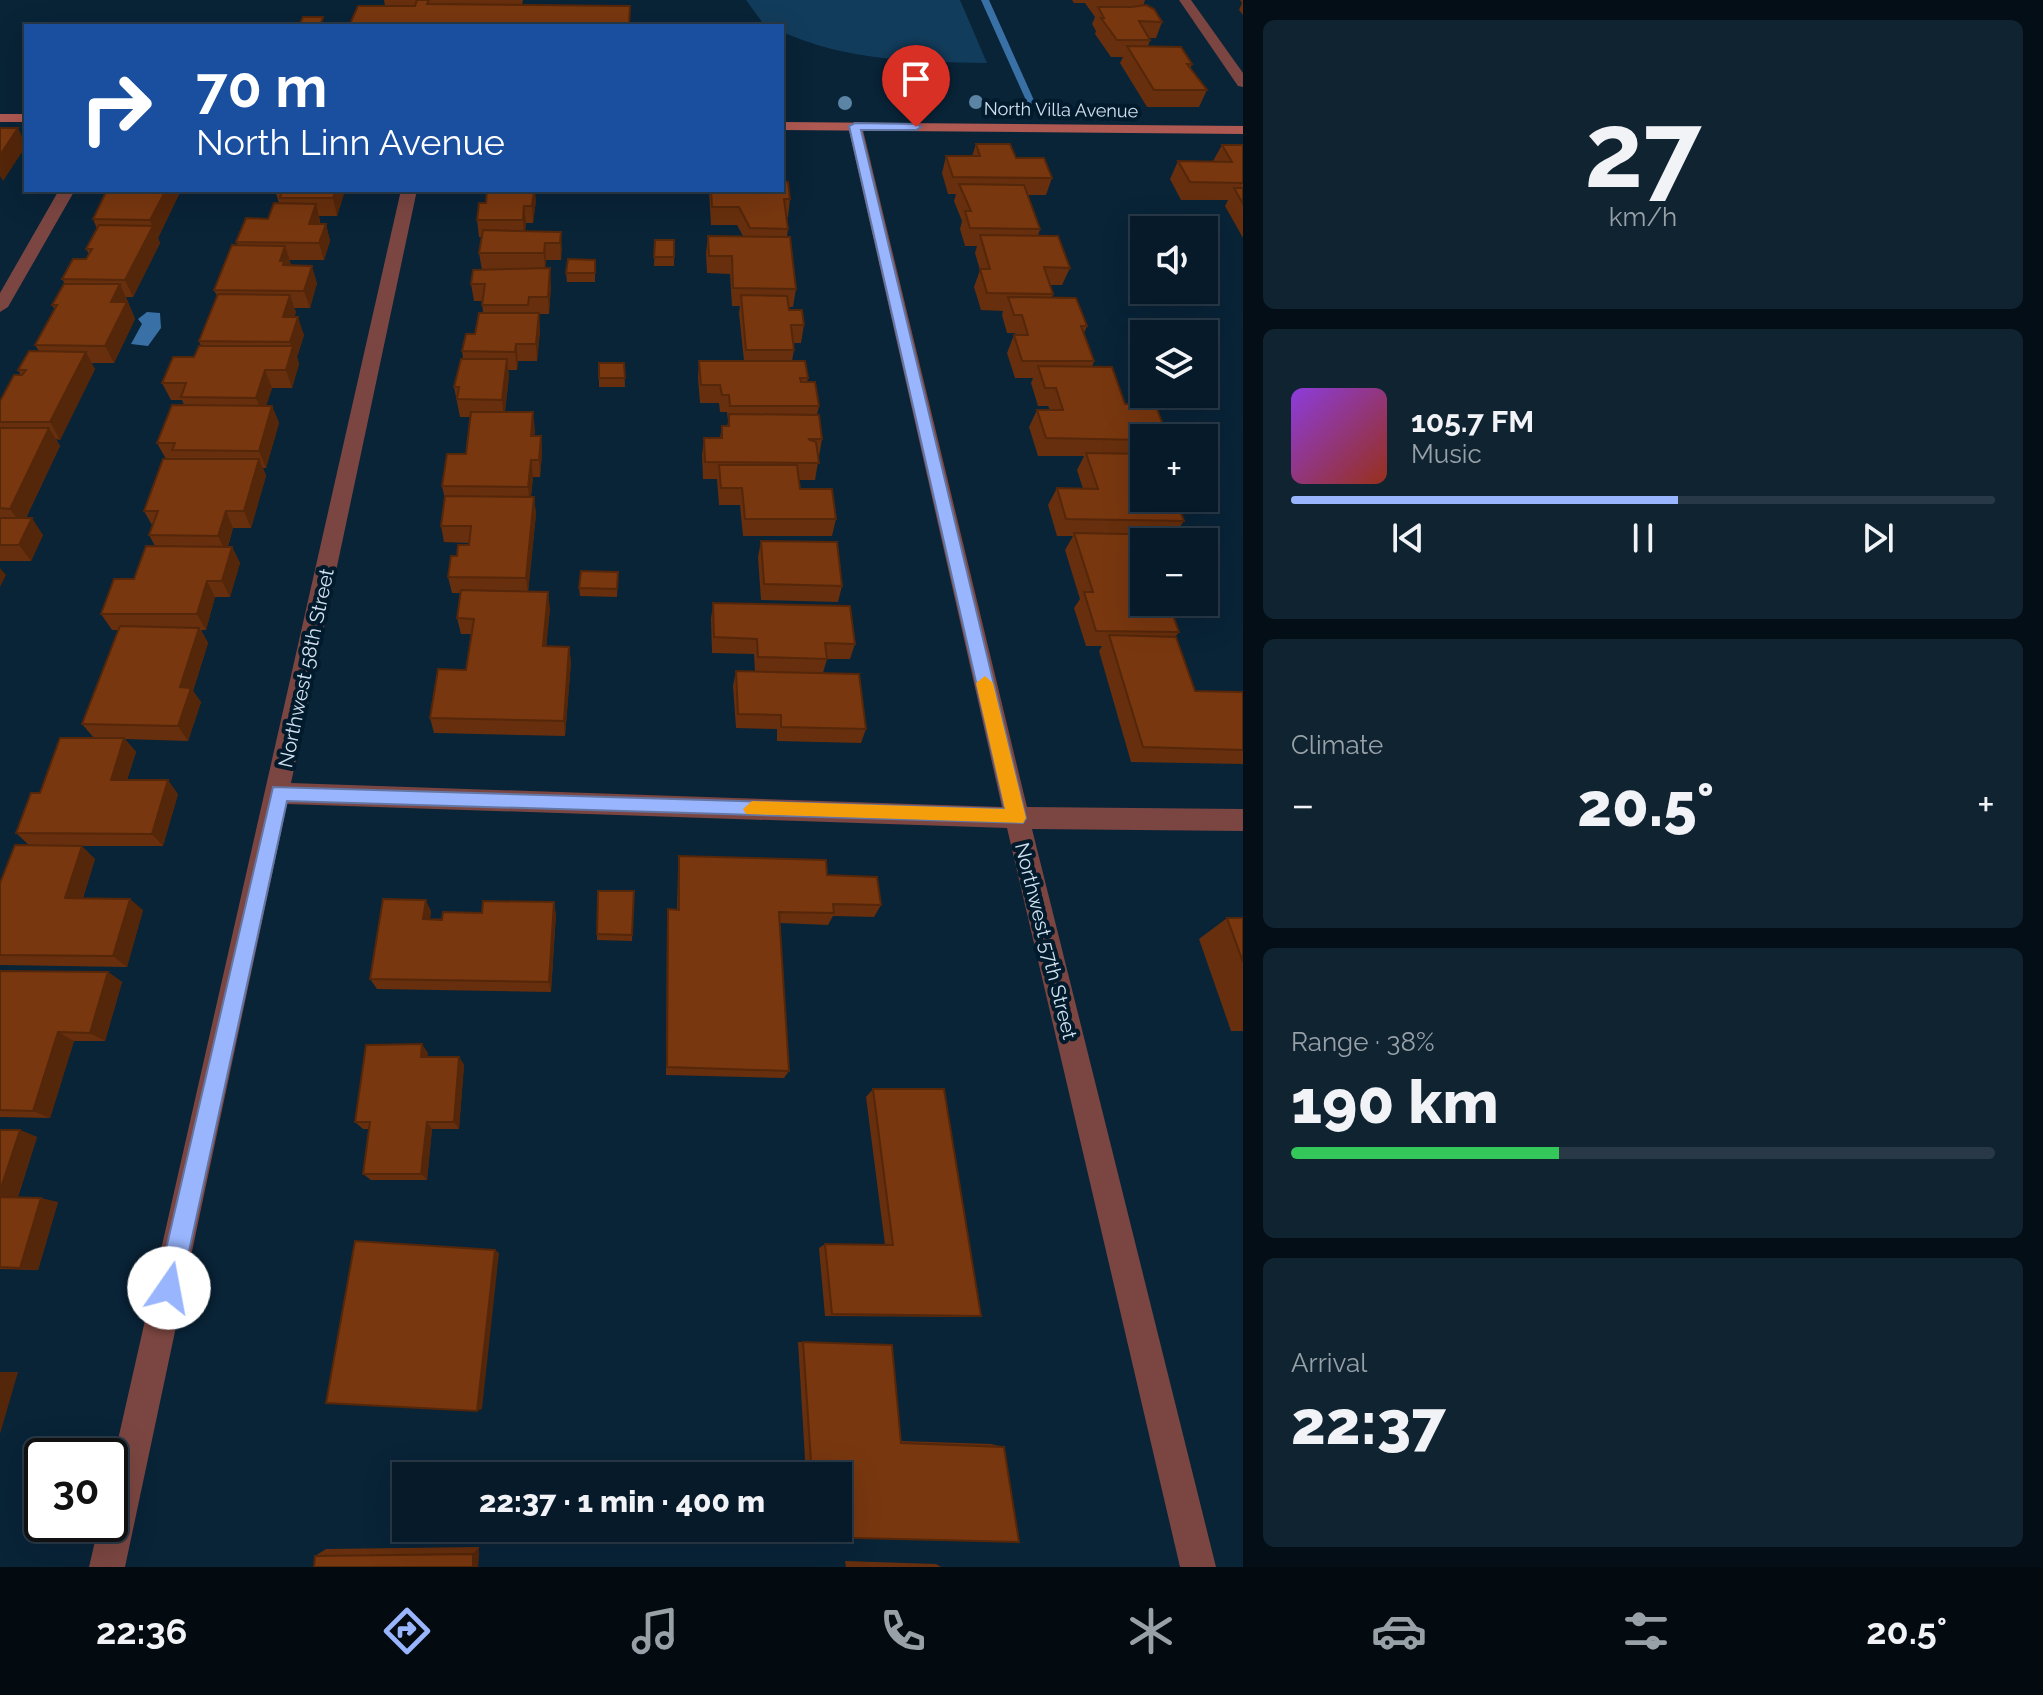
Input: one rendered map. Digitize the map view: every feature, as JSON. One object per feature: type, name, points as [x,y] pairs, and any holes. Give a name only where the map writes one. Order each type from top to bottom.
[{"type":"street","points":[[1185,0],[1243,83]]},
{"type":"street","points":[[0,118],[24,118]]},
{"type":"street","name":"North Villa Avenue","points":[[784,126],[1243,130]]},
{"type":"street","name":"Northwest 57th Street","points":[[855,126],[1017,818],[1198,1567]]},
{"type":"street","points":[[0,307],[66,192]]},
{"type":"street","name":"Northwest 58th Street","points":[[107,1567],[409,192]]},
{"type":"street","points":[[279,793],[1017,818],[1243,820]]},
{"type":"shaded area","points":[[746,0],[960,0],[987,63],[857,54],[807,42],[784,33],[784,24],[762,22]]},
{"type":"shaded area","points":[[147,312],[160,313],[161,328],[148,346],[131,344],[142,324],[138,319]]},
{"type":"building","points":[[417,0],[429,0],[427,4],[630,6],[629,24],[350,24],[358,6],[415,6]]},
{"type":"building","points":[[1146,5],[1154,9],[1162,22],[1139,21],[1150,40],[1117,40],[1101,18],[1104,18],[1098,7],[1131,7]]},
{"type":"building","points":[[303,17],[323,17],[321,24],[300,24]]},
{"type":"building","points":[[1127,46],[1181,47],[1192,64],[1187,64],[1207,90],[1154,90]]},
{"type":"building","points":[[0,128],[18,128],[0,155]]},
{"type":"building","points":[[976,144],[1010,144],[1016,158],[1044,158],[1052,178],[953,177],[946,156],[980,156]]},
{"type":"building","points":[[1222,145],[1243,145],[1243,183],[1190,182],[1178,161],[1232,162]]},
{"type":"building","points":[[784,181],[788,182],[790,199],[784,199],[788,229],[750,228],[739,207],[712,207],[711,192],[784,192]]},
{"type":"building","points":[[959,184],[1024,185],[1040,229],[970,228],[965,211],[971,211]]},
{"type":"building","points":[[1234,188],[1243,188],[1243,204]]},
{"type":"building","points":[[106,192],[165,192],[150,220],[93,219]]},
{"type":"building","points":[[282,192],[335,192],[333,198],[280,198]]},
{"type":"building","points":[[487,192],[534,192],[532,206],[524,206],[523,220],[477,220],[479,203],[486,203]]},
{"type":"building","points":[[274,203],[316,204],[309,224],[326,224],[319,243],[236,242],[246,218],[268,219]]},
{"type":"building","points":[[99,225],[153,226],[125,280],[62,279],[73,259],[86,259],[92,249],[86,249]]},
{"type":"building","points":[[483,230],[561,232],[560,243],[545,243],[544,253],[479,253]]},
{"type":"building","points":[[980,235],[1058,236],[1070,268],[1044,267],[1053,294],[987,293],[980,269],[990,269]]},
{"type":"building","points":[[708,236],[790,237],[796,289],[733,288],[732,256],[709,256]]},
{"type":"building","points":[[655,240],[674,240],[674,257],[654,257]]},
{"type":"building","points":[[232,245],[285,246],[280,261],[284,261],[283,265],[312,266],[304,291],[214,290]]},
{"type":"building","points":[[568,259],[595,260],[595,273],[566,273]]},
{"type":"building","points":[[550,268],[548,297],[529,297],[528,305],[482,305],[485,284],[471,284],[473,270]]},
{"type":"building","points":[[64,284],[120,284],[111,302],[127,302],[105,346],[35,345],[57,305],[52,305]]},
{"type":"building","points":[[218,294],[290,295],[283,317],[298,317],[290,342],[199,341]]},
{"type":"building","points":[[741,295],[787,296],[789,310],[802,310],[804,325],[791,325],[794,350],[746,350]]},
{"type":"building","points":[[1008,297],[1076,298],[1087,326],[1081,326],[1094,361],[1022,361],[1014,335],[1028,335],[1022,315],[1014,315]]},
{"type":"building","points":[[479,313],[539,313],[536,344],[516,344],[515,352],[462,351],[466,334],[475,334]]},
{"type":"building","points":[[199,346],[293,346],[286,370],[265,370],[256,398],[181,397],[186,383],[162,383],[173,357],[194,357]]},
{"type":"building","points":[[29,351],[86,352],[50,422],[0,422],[0,401],[14,375],[22,375],[26,370],[18,370]]},
{"type":"building","points":[[461,359],[507,359],[502,400],[457,399],[459,387],[454,387]]},
{"type":"building","points":[[699,361],[805,361],[808,378],[800,378],[801,382],[815,382],[819,406],[730,406],[729,395],[722,395],[720,385],[701,385]]},
{"type":"building","points":[[599,363],[624,363],[625,378],[599,378]]},
{"type":"building","points":[[1038,366],[1112,367],[1125,404],[1130,404],[1130,408],[1157,408],[1163,424],[1130,424],[1130,440],[1046,438],[1037,410],[1063,410],[1056,388],[1045,388]]},
{"type":"building","points":[[172,405],[272,406],[259,451],[172,450],[175,443],[157,443]]},
{"type":"building","points":[[471,412],[533,412],[531,436],[541,436],[539,460],[531,460],[528,487],[442,486],[447,454],[466,454]]},
{"type":"building","points":[[729,414],[819,415],[822,439],[808,439],[816,442],[819,463],[705,462],[704,438],[722,438],[722,426],[729,426]]},
{"type":"building","points":[[0,428],[49,428],[10,509],[0,508]]},
{"type":"building","points":[[1086,453],[1130,454],[1130,512],[1180,512],[1184,521],[1066,519],[1057,488],[1098,489]]},
{"type":"building","points":[[163,459],[259,459],[244,511],[226,511],[218,536],[149,535],[158,511],[144,511]]},
{"type":"building","points":[[719,465],[797,465],[800,489],[832,489],[836,519],[745,519],[742,488],[721,488]]},
{"type":"building","points":[[445,496],[534,497],[526,578],[448,577],[451,556],[457,556],[458,545],[469,545],[471,526],[441,526]]},
{"type":"building","points":[[0,518],[32,518],[19,545],[0,545]]},
{"type":"building","points":[[1074,533],[1130,534],[1130,616],[1173,616],[1179,632],[1096,631],[1084,592],[1093,592]]},
{"type":"building","points":[[761,541],[837,542],[842,586],[764,584]]},
{"type":"building","points":[[146,546],[232,547],[222,581],[207,581],[197,614],[101,614],[114,579],[134,579]]},
{"type":"building","points":[[581,571],[618,572],[617,589],[579,588]]},
{"type":"building","points":[[461,590],[548,592],[543,646],[569,647],[564,721],[430,718],[438,669],[466,670],[474,619],[457,618]]},
{"type":"building","points":[[713,603],[850,606],[855,644],[825,643],[827,659],[758,657],[757,639],[714,637]]},
{"type":"building","points":[[120,626],[199,628],[180,687],[191,688],[178,726],[82,724]]},
{"type":"building","points":[[1109,635],[1176,637],[1195,691],[1243,692],[1243,750],[1143,747]]},
{"type":"building","points":[[736,671],[859,674],[866,729],[781,727],[781,715],[738,714]]},
{"type":"building","points":[[60,738],[124,738],[111,780],[168,780],[152,834],[16,833],[31,793],[40,793]]},
{"type":"building","points":[[15,845],[82,846],[65,898],[130,899],[113,956],[0,955],[0,883]]},
{"type":"building","points":[[679,856],[826,860],[827,875],[877,877],[881,905],[833,904],[834,913],[779,912],[789,1071],[667,1067],[668,909],[679,910]]},
{"type":"building","points":[[598,891],[634,891],[632,935],[597,934]]},
{"type":"building","points":[[383,899],[426,900],[423,919],[442,920],[443,912],[482,913],[483,901],[554,902],[549,982],[370,979]]},
{"type":"building","points":[[1227,918],[1243,918],[1243,962]]},
{"type":"building","points":[[0,971],[108,972],[90,1033],[58,1032],[33,1111],[0,1110]]},
{"type":"building","points":[[422,1044],[421,1057],[459,1057],[454,1122],[427,1122],[421,1174],[363,1174],[370,1122],[355,1122],[366,1045]]},
{"type":"building","points":[[873,1089],[944,1089],[981,1316],[832,1314],[825,1244],[893,1245]]},
{"type":"building","points":[[0,1130],[20,1130],[0,1191]]},
{"type":"building","points":[[0,1197],[41,1198],[20,1268],[0,1267]]},
{"type":"building","points":[[355,1241],[495,1250],[477,1411],[326,1403]]},
{"type":"building","points":[[803,1342],[892,1345],[901,1443],[1004,1447],[1019,1542],[852,1538],[852,1462],[811,1462]]},
{"type":"building","points":[[473,1554],[473,1567],[314,1567],[315,1556]]},
{"type":"waterway","points":[[985,0],[1033,107]]},
{"type":"slow traffic","points":[[752,809],[1017,818],[985,683]]},
{"type":"route","points":[[169,1288],[279,793],[1017,818],[855,126],[916,127]]}]
